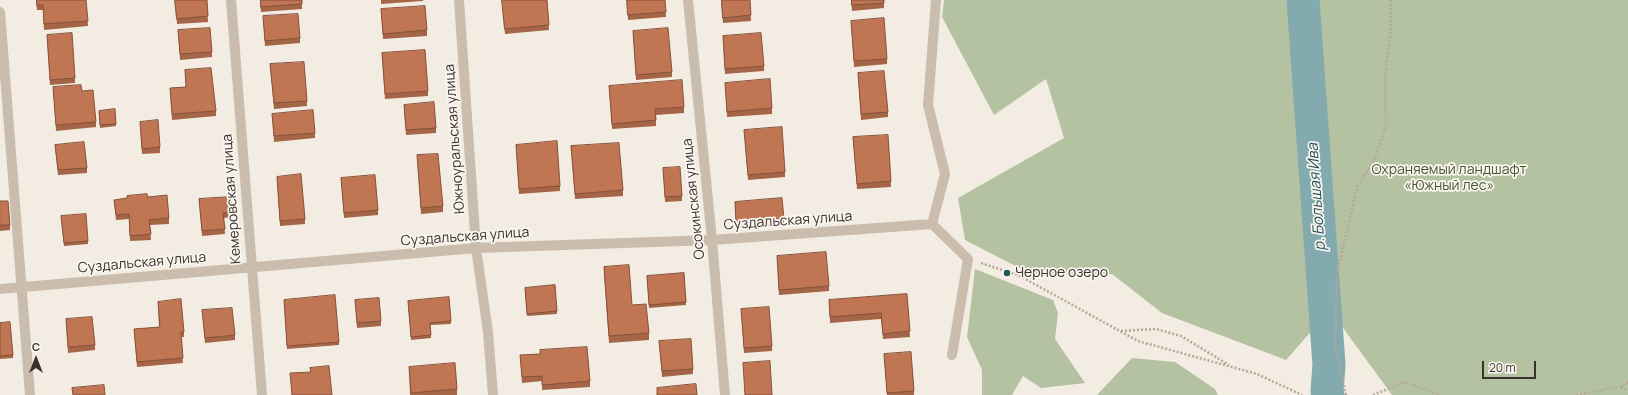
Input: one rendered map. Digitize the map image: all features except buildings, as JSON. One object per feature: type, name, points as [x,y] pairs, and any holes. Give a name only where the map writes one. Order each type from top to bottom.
[{"type":"street","name":"Кемеровская улица","points":[[231,0],[262,395]]},
{"type":"street","name":"Южноуральская улица","points":[[460,0],[476,248],[488,332],[493,395]]},
{"type":"street","name":"Осокинская улица","points":[[688,0],[712,240],[725,395]]},
{"type":"street","points":[[936,0],[928,105],[945,174],[932,224],[968,259],[952,355]]},
{"type":"street","points":[[0,12],[30,395]]},
{"type":"street","name":"Суздальская улица","points":[[0,289],[476,248],[712,240],[932,224]]},
{"type":"path","points":[[1346,395],[1335,346],[1337,274],[1357,187],[1374,161],[1386,126],[1385,74],[1391,30],[1391,0]]},
{"type":"path","points":[[968,259],[1018,275],[1138,341],[1258,374],[1302,395]]},
{"type":"path","points":[[1121,331],[1156,329],[1181,336],[1232,367]]},
{"type":"path","points":[[1373,395],[1405,382],[1440,395]]},
{"type":"path","points":[[1576,395],[1620,387],[1628,382]]},
{"type":"path","points":[[1620,387],[1628,390]]},
{"type":"green space","name":"Охраняемый ландшафт «Южный лес»","points":[[944,0],[1628,0],[1628,395],[1392,395],[1330,310],[1286,360],[1162,313],[1112,274],[1031,274],[965,240],[958,198],[1064,138],[1046,79],[994,115],[942,17]]},
{"type":"green space","points":[[975,269],[1053,300],[1058,313],[1055,339],[1085,383],[1041,388],[1023,376],[1012,395],[982,395],[982,370],[967,337]]},
{"type":"green space","points":[[1132,358],[1175,362],[1215,389],[1218,395],[1097,395]]},
{"type":"waterway","name":"р. Большая Ива","points":[[1303,0],[1329,365],[1328,395]]},
{"type":"place","name":"Черное озеро","points":[[1007,273]]}]
